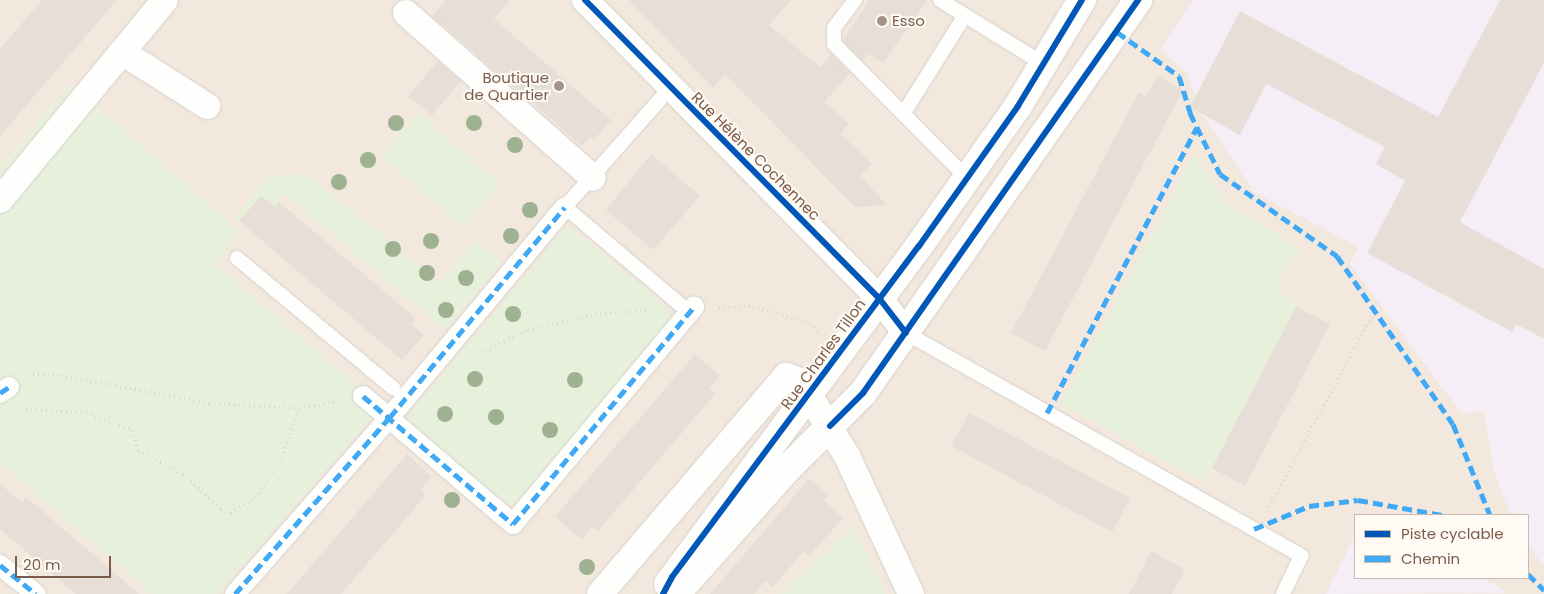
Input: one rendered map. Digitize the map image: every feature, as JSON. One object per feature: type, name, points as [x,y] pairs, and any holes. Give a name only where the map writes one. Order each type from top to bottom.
[{"type":"street","points":[[0,200],[165,0]]},
{"type":"street","name":"Rue Hélène Cochennec","points":[[585,0],[879,298],[906,333]]},
{"type":"street","name":"Rue Charles Tillon","points":[[663,594],[672,576],[812,390],[967,178],[1082,0]]},
{"type":"street","points":[[676,594],[786,470],[863,393],[1138,0]]},
{"type":"street","points":[[404,4],[593,178]]},
{"type":"street","points":[[122,52],[207,106]]},
{"type":"street","points":[[235,594],[390,417],[565,207]]},
{"type":"street","points":[[363,396],[390,417],[513,524],[689,308]]},
{"type":"street","points":[[600,594],[786,376],[812,390],[911,594]]},
{"type":"street","points":[[0,565],[36,594]]},
{"type":"lane","points":[[855,0],[834,28],[834,44],[905,112],[967,178]]},
{"type":"lane","points":[[940,0],[964,17],[1042,64]]},
{"type":"lane","points":[[905,112],[964,17]]},
{"type":"lane","points":[[671,87],[593,178],[565,207],[689,308]]},
{"type":"lane","points":[[237,258],[394,389]]},
{"type":"lane","points":[[906,333],[1302,556],[1283,594]]},
{"type":"path","points":[[1254,530],[1280,492],[1375,310]]},
{"type":"path","points":[[20,408],[86,412],[132,430],[138,450],[183,474],[221,509],[231,512],[255,497],[280,462],[299,408]]},
{"type":"shaded area","points":[[0,0],[1544,0],[1544,594],[0,594]]},
{"type":"shaded area","points":[[1193,0],[1544,0],[1544,566],[1529,546],[1529,514],[1509,512],[1494,471],[1484,410],[1462,414],[1350,264],[1359,247],[1254,192],[1202,114],[1186,72],[1160,49]]},
{"type":"shaded area","points":[[1354,538],[1354,579],[1483,579],[1510,593],[1326,594]]},
{"type":"green space","points":[[71,84],[240,232],[214,263],[356,385],[366,408],[375,414],[217,594],[152,594],[0,463],[0,167]]},
{"type":"green space","points":[[418,113],[500,184],[463,227],[381,156]]},
{"type":"green space","points":[[1194,156],[1227,204],[1302,250],[1281,273],[1280,291],[1296,307],[1204,482],[1061,404]]},
{"type":"green space","points":[[308,174],[440,283],[476,241],[502,262],[445,330],[285,194],[275,207],[261,196],[239,221],[235,217],[269,176]]},
{"type":"green space","points":[[568,225],[659,301],[672,319],[513,506],[484,483],[481,485],[406,418]]},
{"type":"green space","points":[[853,527],[885,594],[781,594]]},
{"type":"building","points":[[42,0],[117,0],[0,136],[0,49]]},
{"type":"building","points":[[446,0],[510,0],[494,19],[611,120],[594,140],[590,137],[582,146],[432,16]]},
{"type":"building","points":[[629,0],[791,0],[769,25],[821,68],[831,54],[850,73],[824,102],[849,124],[840,134],[872,163],[860,176],[887,205],[855,207],[725,74],[713,88]]},
{"type":"building","points":[[869,0],[927,0],[883,63],[869,54],[862,60],[843,40]]},
{"type":"building","points":[[1500,0],[1544,0],[1544,63],[1460,222],[1544,269],[1544,339],[1516,324],[1512,332],[1367,253],[1405,181],[1376,164],[1385,147],[1266,84],[1240,135],[1190,107],[1240,11],[1438,117]]},
{"type":"building","points":[[438,61],[461,81],[432,115],[408,96]]},
{"type":"building","points":[[1157,76],[1183,90],[1045,351],[1011,333],[1139,92],[1146,96]]},
{"type":"building","points":[[651,154],[700,196],[653,250],[606,210]]},
{"type":"building","points":[[261,196],[275,207],[279,202],[415,318],[411,324],[424,335],[402,360],[239,221]]},
{"type":"building","points":[[1296,307],[1330,324],[1245,486],[1212,468]]},
{"type":"building","points":[[695,354],[720,376],[709,389],[715,394],[598,531],[592,527],[582,540],[555,517]]},
{"type":"building","points":[[969,413],[1130,498],[1112,532],[951,446]]},
{"type":"building","points":[[407,454],[432,477],[420,490],[426,495],[341,594],[287,594]]},
{"type":"building","points":[[809,479],[829,495],[824,501],[843,518],[809,556],[804,551],[773,587],[765,581],[754,594],[710,594]]},
{"type":"building","points":[[0,484],[22,502],[26,497],[139,594],[76,594],[0,529]]},
{"type":"building","points":[[1151,551],[1185,570],[1172,594],[1129,594]]},
{"type":"marked path","points":[[1117,32],[1179,76],[1190,113],[1220,174],[1337,256],[1453,424],[1490,514]]},
{"type":"marked path","points":[[1047,413],[1197,127]]},
{"type":"marked path","points":[[235,594],[390,417],[565,207]]},
{"type":"marked path","points":[[363,396],[513,524],[694,307]]},
{"type":"marked path","points":[[0,393],[9,387]]},
{"type":"marked path","points":[[1254,529],[1309,506],[1358,500],[1436,514]]},
{"type":"marked path","points":[[0,565],[36,594]]},
{"type":"marked path","points":[[1529,575],[1544,590]]},
{"type":"cycle path","points":[[585,0],[879,298],[906,333]]},
{"type":"cycle path","points":[[663,594],[672,577],[919,246],[1018,106],[1082,0]]},
{"type":"cycle path","points":[[830,426],[863,393],[1138,0]]},
{"type":"place","name":"Esso","points":[[882,21]]},
{"type":"place","name":"Boutique de Quartier","points":[[559,86]]}]
